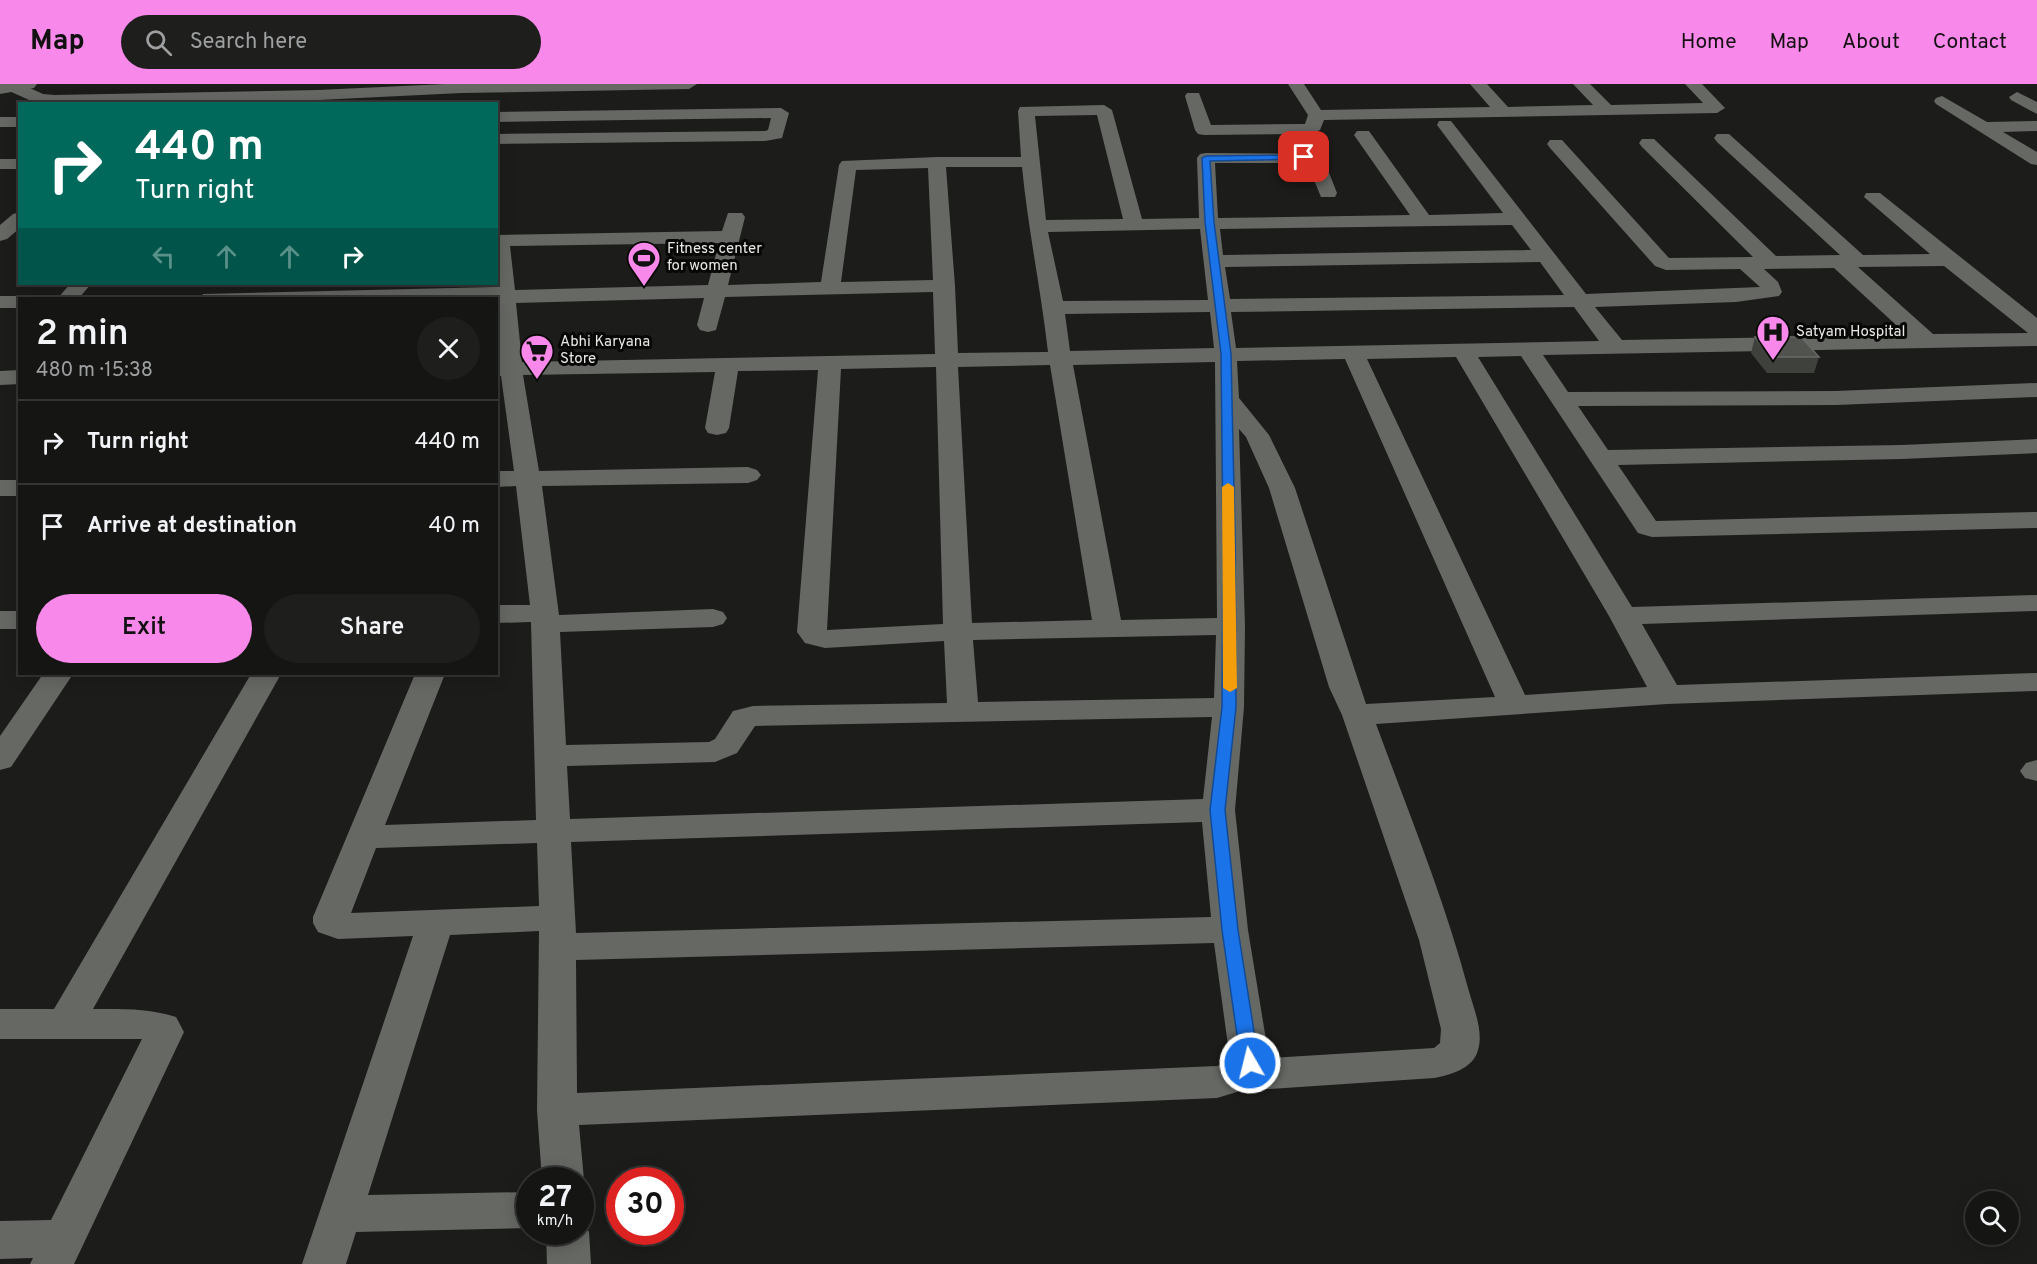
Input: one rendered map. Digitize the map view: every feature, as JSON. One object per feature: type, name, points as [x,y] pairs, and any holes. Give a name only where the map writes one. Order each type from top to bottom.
[{"type":"street","points":[[14,86],[46,100],[282,90],[463,86],[497,96],[621,85],[689,84]]},
{"type":"street","points":[[1193,96],[1204,130],[1309,129],[1314,126],[1316,115],[1296,84]]},
{"type":"street","points":[[1478,84],[1504,112]]},
{"type":"street","points":[[1581,84],[1607,110]]},
{"type":"street","points":[[1316,115],[1717,108],[1693,84]]},
{"type":"street","points":[[2017,97],[2037,109]]},
{"type":"street","points":[[1942,101],[2037,160]]},
{"type":"street","points":[[1108,629],[1060,357],[1054,308],[1037,225],[1026,111],[1102,109],[1134,224]]},
{"type":"street","points":[[498,117],[781,113],[776,134],[765,136],[498,139]]},
{"type":"street","points":[[0,122],[18,122]]},
{"type":"street","points":[[1445,125],[1616,348]]},
{"type":"street","points":[[1982,127],[2037,126]]},
{"type":"street","points":[[1363,135],[1422,219]]},
{"type":"street","points":[[1723,138],[1928,342]]},
{"type":"street","points":[[1648,142],[1771,263]]},
{"type":"street","points":[[1556,144],[1662,262],[1675,265],[1949,260]]},
{"type":"street","points":[[1240,1075],[1250,1063],[1230,930],[1218,810],[1229,707],[1231,627],[1226,354],[1209,222],[1206,158],[1311,158],[1315,160],[1328,193]]},
{"type":"street","points":[[937,162],[945,286],[945,360],[963,713]]},
{"type":"street","points":[[830,288],[848,165],[1030,162]]},
{"type":"street","points":[[0,164],[18,164]]},
{"type":"street","points":[[1873,197],[2037,329]]},
{"type":"street","points":[[1037,225],[1518,219]]},
{"type":"street","points":[[562,1167],[557,1110],[556,933],[545,618],[528,478],[504,369],[504,295],[498,234],[733,227],[708,325]]},
{"type":"street","points":[[1214,261],[1546,256]]},
{"type":"street","points":[[1054,308],[1579,301],[1736,296],[1772,292],[1771,286],[1746,264]]},
{"type":"street","points":[[69,297],[80,285]]},
{"type":"street","points":[[197,297],[207,285]]},
{"type":"street","points":[[226,297],[340,290],[504,295],[945,286]]},
{"type":"street","points":[[0,302],[18,302]]},
{"type":"street","points":[[504,369],[2037,339]]},
{"type":"street","points":[[1463,350],[1623,616],[1667,695]]},
{"type":"street","points":[[1528,350],[1647,527],[1656,530],[2037,520]]},
{"type":"street","points":[[1353,352],[1514,705]]},
{"type":"street","points":[[830,362],[813,635],[825,639],[958,632],[1231,627]]},
{"type":"street","points":[[717,428],[728,364]]},
{"type":"street","points":[[0,378],[18,377]]},
{"type":"street","points":[[1562,399],[1836,398],[2037,390]]},
{"type":"street","points":[[557,1110],[1217,1082],[1240,1075],[1434,1063],[1444,1061],[1459,1050],[1460,1029],[1437,940],[1356,712],[1344,687],[1282,488],[1257,435],[1227,399]]},
{"type":"street","points":[[1601,458],[1902,452],[2037,446]]},
{"type":"street","points":[[498,479],[748,475]]},
{"type":"street","points":[[0,488],[18,488]]},
{"type":"street","points":[[1623,616],[2037,603]]},
{"type":"street","points":[[498,614],[545,618],[713,618]]},
{"type":"street","points":[[0,620],[18,620]]},
{"type":"street","points":[[0,760],[57,675]]},
{"type":"street","points":[[65,1024],[265,675]]},
{"type":"street","points":[[430,675],[331,917],[331,923],[338,926],[436,921],[556,933],[1230,930]]},
{"type":"street","points":[[1356,712],[1363,715],[1667,695],[2037,682]]},
{"type":"street","points":[[550,756],[715,752],[726,746],[742,720],[747,717],[1229,707]]},
{"type":"street","points":[[364,837],[1218,810]]},
{"type":"street","points":[[324,1264],[436,921]]},
{"type":"street","points":[[0,1024],[149,1024],[162,1027],[165,1032],[58,1251],[0,1240]]},
{"type":"street","points":[[340,1214],[516,1210]]},
{"type":"street","points":[[568,1245],[569,1264]]},
{"type":"building","points":[[1755,337],[1801,337],[1819,357],[1771,357]]},
{"type":"slow traffic","points":[[1228,487],[1230,688]]},
{"type":"place","name":"Fitness center for women","points":[[644,287]]},
{"type":"place","name":"Satyam Hospital","points":[[1773,361]]},
{"type":"place","name":"Abhi Karyana Store","points":[[537,380]]},
{"type":"route","points":[[1250,1063],[1230,930],[1218,810],[1229,707],[1231,627],[1226,354],[1209,222],[1206,158],[1304,157]]}]
